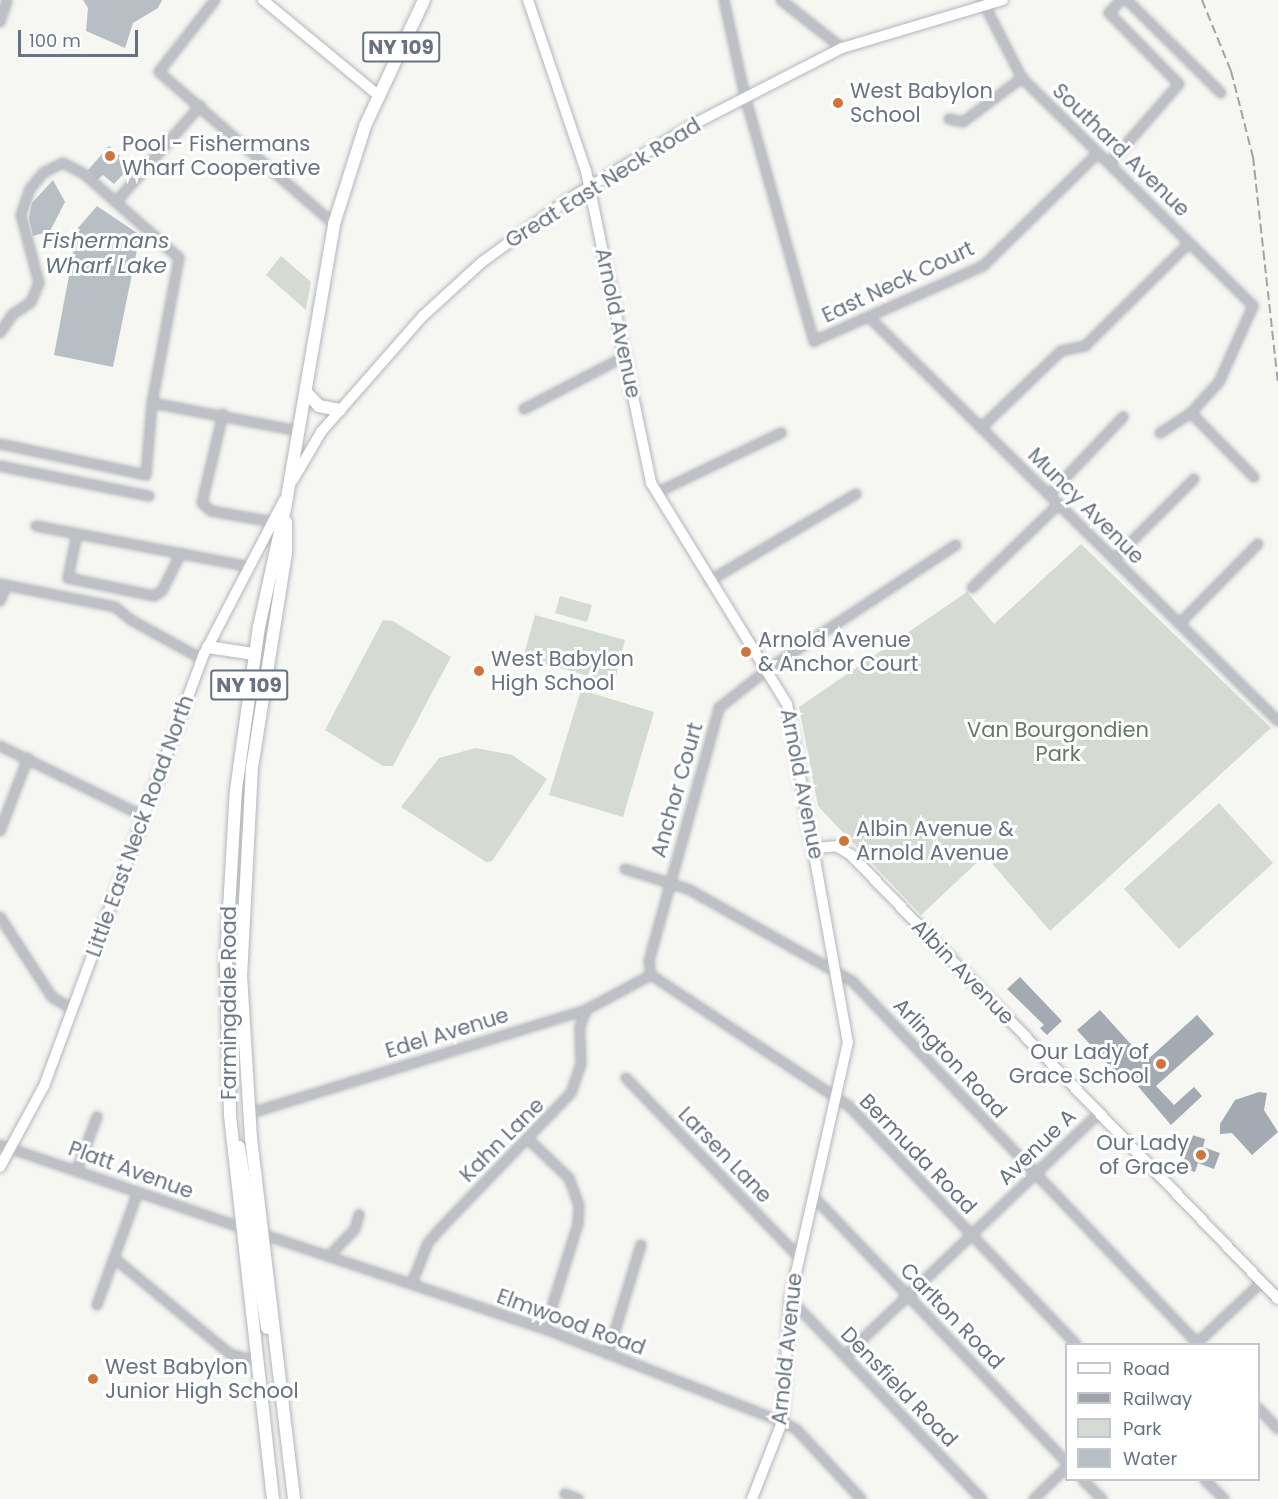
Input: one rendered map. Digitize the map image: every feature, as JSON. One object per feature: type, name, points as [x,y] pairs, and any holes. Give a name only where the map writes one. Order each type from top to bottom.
[{"type":"main road","name":"NY 109","points":[[289,489],[334,224],[378,95],[424,0]]},
{"type":"main road","points":[[306,392],[319,406],[340,410]]},
{"type":"main road","name":"Farmingdale Road","points":[[250,1231],[230,1115],[226,986],[230,865],[254,654],[289,489]]},
{"type":"main road","name":"Farmingdale Road","points":[[273,1499],[256,1361],[241,981],[245,845],[256,727],[286,553],[285,509]]},
{"type":"main road","points":[[208,647],[254,654]]},
{"type":"main road","points":[[250,1231],[261,1307],[276,1354],[294,1499]]},
{"type":"street","points":[[0,22],[8,0]]},
{"type":"street","points":[[215,0],[159,72],[334,224]]},
{"type":"street","points":[[263,0],[378,95]]},
{"type":"street","name":"Arnold Avenue","points":[[528,0],[589,187],[656,493],[709,581],[768,669],[789,709],[849,1042],[812,1195],[790,1299],[782,1422],[752,1499]]},
{"type":"street","points":[[724,0],[745,96]]},
{"type":"street","points":[[781,0],[842,48]]},
{"type":"street","name":"Great East Neck Road","points":[[289,489],[312,444],[340,410],[449,290],[513,238],[589,187],[745,96],[842,48],[984,2],[1004,0]]},
{"type":"street","points":[[1110,163],[1179,84],[1109,13],[1121,0]]},
{"type":"street","points":[[1127,0],[1221,93]]},
{"type":"street","name":"Southard Avenue","points":[[984,2],[1007,56],[1022,78],[1253,306],[1219,382],[1191,413]]},
{"type":"street","points":[[949,119],[963,122],[1022,78]]},
{"type":"street","name":"East Neck Court","points":[[745,96],[814,341],[983,266],[1098,153]]},
{"type":"street","points":[[116,202],[200,106]]},
{"type":"street","points":[[0,333],[12,315],[31,302],[39,284],[21,215],[30,189],[43,173],[63,163],[83,173],[179,258],[152,403],[146,475],[0,444]]},
{"type":"street","points":[[981,428],[1061,351],[1085,346],[1190,243]]},
{"type":"street","name":"Muncy Avenue","points":[[868,317],[1278,721]]},
{"type":"street","points":[[524,409],[626,356]]},
{"type":"street","points":[[152,403],[223,414],[299,431]]},
{"type":"street","points":[[1160,433],[1191,413],[1254,477]]},
{"type":"street","points":[[223,414],[202,503],[211,511],[273,522]]},
{"type":"street","points":[[1049,495],[1123,417]]},
{"type":"street","points":[[656,493],[781,433]]},
{"type":"street","points":[[0,466],[149,496]]},
{"type":"street","points":[[1114,559],[1194,479]]},
{"type":"street","name":"Little East Neck Road North","points":[[0,1167],[5,1146],[44,1086],[202,659],[289,489]]},
{"type":"street","points":[[709,581],[856,494]]},
{"type":"street","points":[[972,588],[1059,504]]},
{"type":"street","points":[[36,526],[250,567]]},
{"type":"street","points":[[77,534],[68,578],[154,596],[162,591],[181,553]]},
{"type":"street","points":[[1180,623],[1258,544]]},
{"type":"street","name":"Anchor Court","points":[[651,975],[649,961],[719,708],[768,669],[956,545]]},
{"type":"street","points":[[0,601],[3,585],[115,607],[130,621],[202,659]]},
{"type":"street","points":[[0,746],[143,816]]},
{"type":"street","points":[[0,831],[28,759]]},
{"type":"street","name":"Albin Avenue","points":[[815,848],[836,846],[851,855],[1278,1299]]},
{"type":"street","name":"Arlington Road","points":[[625,868],[670,882],[852,981],[1196,1343]]},
{"type":"street","points":[[0,916],[52,997],[72,1009]]},
{"type":"street","name":"Edel Avenue","points":[[248,1114],[586,1010],[651,975]]},
{"type":"street","name":"Bermuda Road","points":[[651,975],[836,1097],[1075,1343]]},
{"type":"street","name":"Kahn Lane","points":[[412,1283],[428,1243],[561,1106],[578,1080],[580,1026],[586,1010]]},
{"type":"street","name":"Larsen Lane","points":[[626,1078],[798,1256]]},
{"type":"street","name":"Avenue A","points":[[845,1356],[1098,1114]]},
{"type":"street","points":[[77,1170],[97,1117]]},
{"type":"street","points":[[528,1139],[568,1178],[579,1205],[578,1224],[545,1329]]},
{"type":"street","name":"Platt Avenue","points":[[5,1146],[250,1231]]},
{"type":"street","points":[[97,1305],[138,1192]]},
{"type":"street","name":"Carlton Road","points":[[812,1195],[1065,1461]]},
{"type":"street","points":[[330,1255],[355,1229],[359,1215]]},
{"type":"street","name":"Elmwood Road","points":[[250,1231],[330,1255],[545,1329],[782,1422],[796,1429],[861,1499]]},
{"type":"street","points":[[608,1354],[641,1245]]},
{"type":"street","points":[[114,1258],[230,1353],[256,1361]]},
{"type":"street","points":[[1198,1343],[1262,1282]]},
{"type":"street","name":"Densfield Road","points":[[790,1299],[981,1499]]},
{"type":"street","points":[[1260,1410],[1278,1429]]},
{"type":"street","points":[[1034,1499],[1065,1469]]},
{"type":"street","points":[[1085,1481],[1102,1499]]},
{"type":"street","points":[[1207,1481],[1224,1499]]},
{"type":"street","points":[[565,1494],[578,1499]]},
{"type":"green space","points":[[281,256],[311,282],[306,310],[266,275]]},
{"type":"green space","name":"Van Bourgondien Park","points":[[1081,544],[1271,728],[1050,931],[985,855],[921,915],[818,806],[799,707],[967,592],[994,624]]},
{"type":"green space","points":[[560,596],[592,605],[587,622],[555,613]]},
{"type":"green space","points":[[535,615],[625,640],[614,683],[523,658]]},
{"type":"green space","points":[[383,620],[393,621],[451,657],[393,766],[383,766],[325,730]]},
{"type":"green space","points":[[581,690],[654,712],[623,817],[549,795]]},
{"type":"green space","points":[[476,748],[512,755],[547,779],[492,861],[486,862],[401,807],[439,758]]},
{"type":"green space","points":[[1219,803],[1273,863],[1179,949],[1124,889]]},
{"type":"water","points":[[83,0],[162,0],[158,8],[133,23],[125,48],[86,31],[88,8]]},
{"type":"water","name":"Pool - Fishermans Wharf Cooperative","points":[[109,146],[131,166],[114,184],[103,175],[97,180],[88,170]]},
{"type":"water","points":[[53,180],[65,202],[50,231],[33,236],[29,218],[32,203]]},
{"type":"water","name":"Fishermans Wharf Lake","points":[[97,206],[140,235],[113,367],[54,355],[78,228]]},
{"type":"building","points":[[1020,977],[1062,1021],[1047,1035],[1040,1028],[1044,1025],[1007,989]]},
{"type":"building","name":"Our Lady of Grace School","points":[[1100,1010],[1146,1061],[1197,1015],[1214,1034],[1156,1086],[1174,1105],[1194,1087],[1202,1096],[1171,1125],[1124,1070],[1118,1075],[1077,1030]]},
{"type":"building","points":[[1259,1092],[1267,1093],[1264,1110],[1278,1132],[1252,1155],[1232,1133],[1220,1134],[1220,1124],[1235,1100]]},
{"type":"building","name":"Our Lady of Grace","points":[[1192,1135],[1205,1139],[1203,1147],[1220,1153],[1214,1169],[1198,1163],[1195,1172],[1181,1168]]},
{"type":"railway","points":[[1202,0],[1231,71],[1253,157],[1278,382]]},
{"type":"place","name":"West Babylon School","points":[[838,103]]},
{"type":"place","name":"Pool - Fishermans Wharf Cooperative","points":[[110,156]]},
{"type":"place","name":"Arnold Avenue & Anchor Court","points":[[746,652]]},
{"type":"place","name":"West Babylon High School","points":[[479,671]]},
{"type":"place","name":"Albin Avenue & Arnold Avenue","points":[[844,841]]},
{"type":"place","name":"Our Lady of Grace School","points":[[1161,1064]]},
{"type":"place","name":"Our Lady of Grace","points":[[1201,1155]]},
{"type":"place","name":"West Babylon Junior High School","points":[[93,1379]]}]
